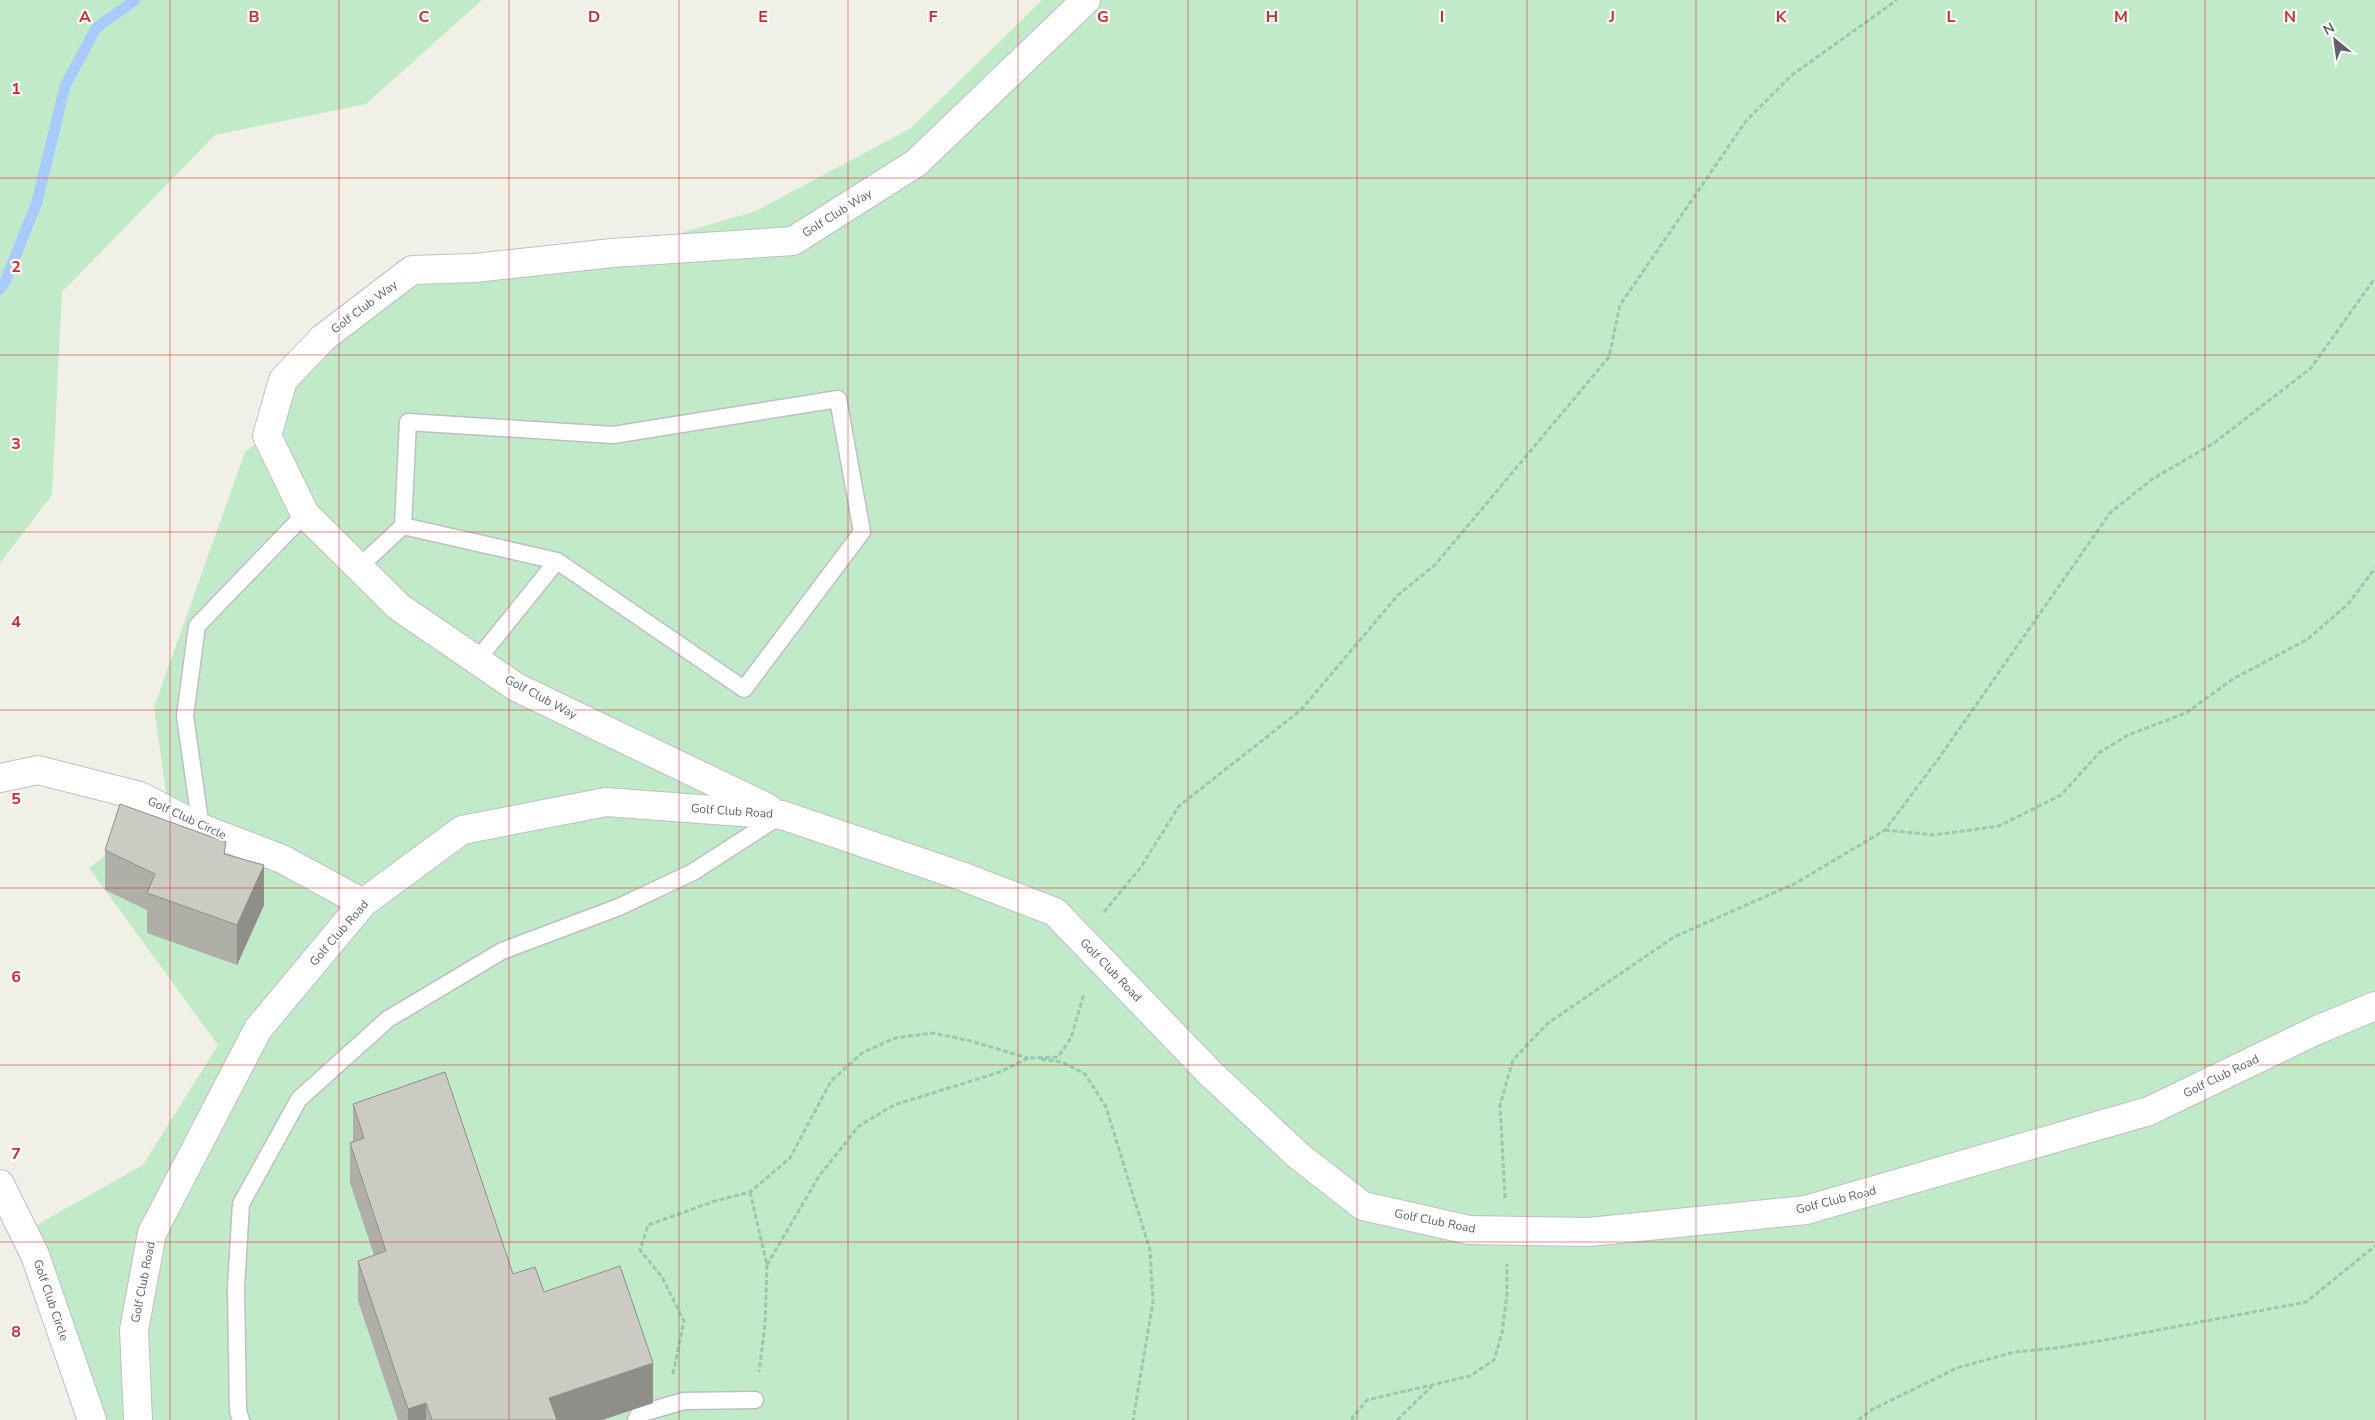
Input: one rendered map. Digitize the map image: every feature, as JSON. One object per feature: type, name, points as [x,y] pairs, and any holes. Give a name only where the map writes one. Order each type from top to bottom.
[{"type":"street","name":"Golf Club Way","points":[[782,815],[516,687],[399,607],[305,514],[268,436],[283,380],[323,338],[412,270],[474,268],[612,253],[793,241],[916,163],[1086,0]]},
{"type":"street","name":"Golf Club Circle","points":[[0,778],[38,770],[140,796],[201,828],[282,860],[363,903]]},
{"type":"street","name":"Golf Club Road","points":[[138,1420],[134,1330],[152,1233],[258,1029],[363,903],[462,830],[606,802],[782,815],[964,877],[1055,912],[1211,1074],[1300,1157],[1363,1206],[1469,1230],[1589,1232],[1806,1210],[2149,1111],[2317,1030],[2375,1006]]},
{"type":"street","name":"Golf Club Circle","points":[[0,1184],[35,1255],[92,1420]]},
{"type":"lane","points":[[359,567],[403,526],[408,422],[614,435],[838,399],[862,532],[744,689],[557,561],[403,526]]},
{"type":"lane","points":[[201,828],[185,716],[197,626],[305,514]]},
{"type":"lane","points":[[477,660],[557,561]]},
{"type":"lane","points":[[241,1420],[238,1411],[236,1288],[240,1204],[299,1099],[396,1014],[502,952],[619,907],[693,872],[782,815]]},
{"type":"lane","points":[[636,1420],[639,1414],[684,1400],[755,1400]]},
{"type":"path","points":[[767,1264],[819,1176],[859,1126],[894,1105],[1000,1072],[1028,1058],[1058,1057],[1071,1038],[1084,998],[1100,917],[1141,867],[1179,806],[1301,710],[1398,595],[1434,565],[1609,357],[1620,305],[1746,121],[1792,75],[1897,0]]},
{"type":"path","points":[[1353,1420],[1352,1418],[1367,1400],[1470,1376],[1494,1360],[1502,1333],[1507,1294],[1507,1231],[1500,1105],[1513,1060],[1548,1023],[1674,937],[1796,883],[1884,830],[1939,758],[2110,513],[2151,480],[2214,443],[2310,368],[2375,278]]},
{"type":"path","points":[[1884,830],[1934,835],[1999,826],[2060,795],[2099,753],[2128,735],[2186,713],[2233,678],[2308,639],[2349,603],[2375,568]]},
{"type":"path","points":[[664,1406],[684,1321],[662,1277],[640,1250],[648,1225],[715,1201],[750,1192],[790,1158],[831,1081],[862,1053],[895,1038],[933,1033],[971,1041],[1028,1058],[1062,1062],[1085,1074],[1106,1107],[1150,1250],[1152,1302],[1132,1420]]},
{"type":"path","points":[[750,1192],[767,1264],[765,1325],[755,1400]]},
{"type":"path","points":[[1858,1420],[1873,1409],[1957,1368],[2014,1352],[2056,1348],[2111,1339],[2306,1302],[2375,1246]]},
{"type":"path","points":[[1397,1420],[1433,1385]]},
{"type":"green space","points":[[0,0],[482,0],[366,104],[215,135],[62,292],[52,495],[0,563]]},
{"type":"green space","points":[[1042,0],[2375,0],[2375,1420],[81,1420],[24,1232],[143,1165],[218,1045],[89,868],[168,807],[154,707],[245,452],[267,436],[283,380],[412,270],[612,253],[756,211],[911,128]]},
{"type":"building","points":[[120,804],[226,842],[224,854],[264,865],[237,925],[147,893],[155,874],[105,850]]},
{"type":"building","points":[[445,1072],[513,1274],[535,1267],[544,1292],[620,1266],[653,1363],[549,1398],[557,1420],[432,1420],[426,1403],[408,1409],[358,1261],[386,1251],[350,1143],[364,1138],[353,1104]]},
{"type":"waterway","points":[[0,289],[5,282],[37,202],[65,86],[96,28],[135,0]]}]
